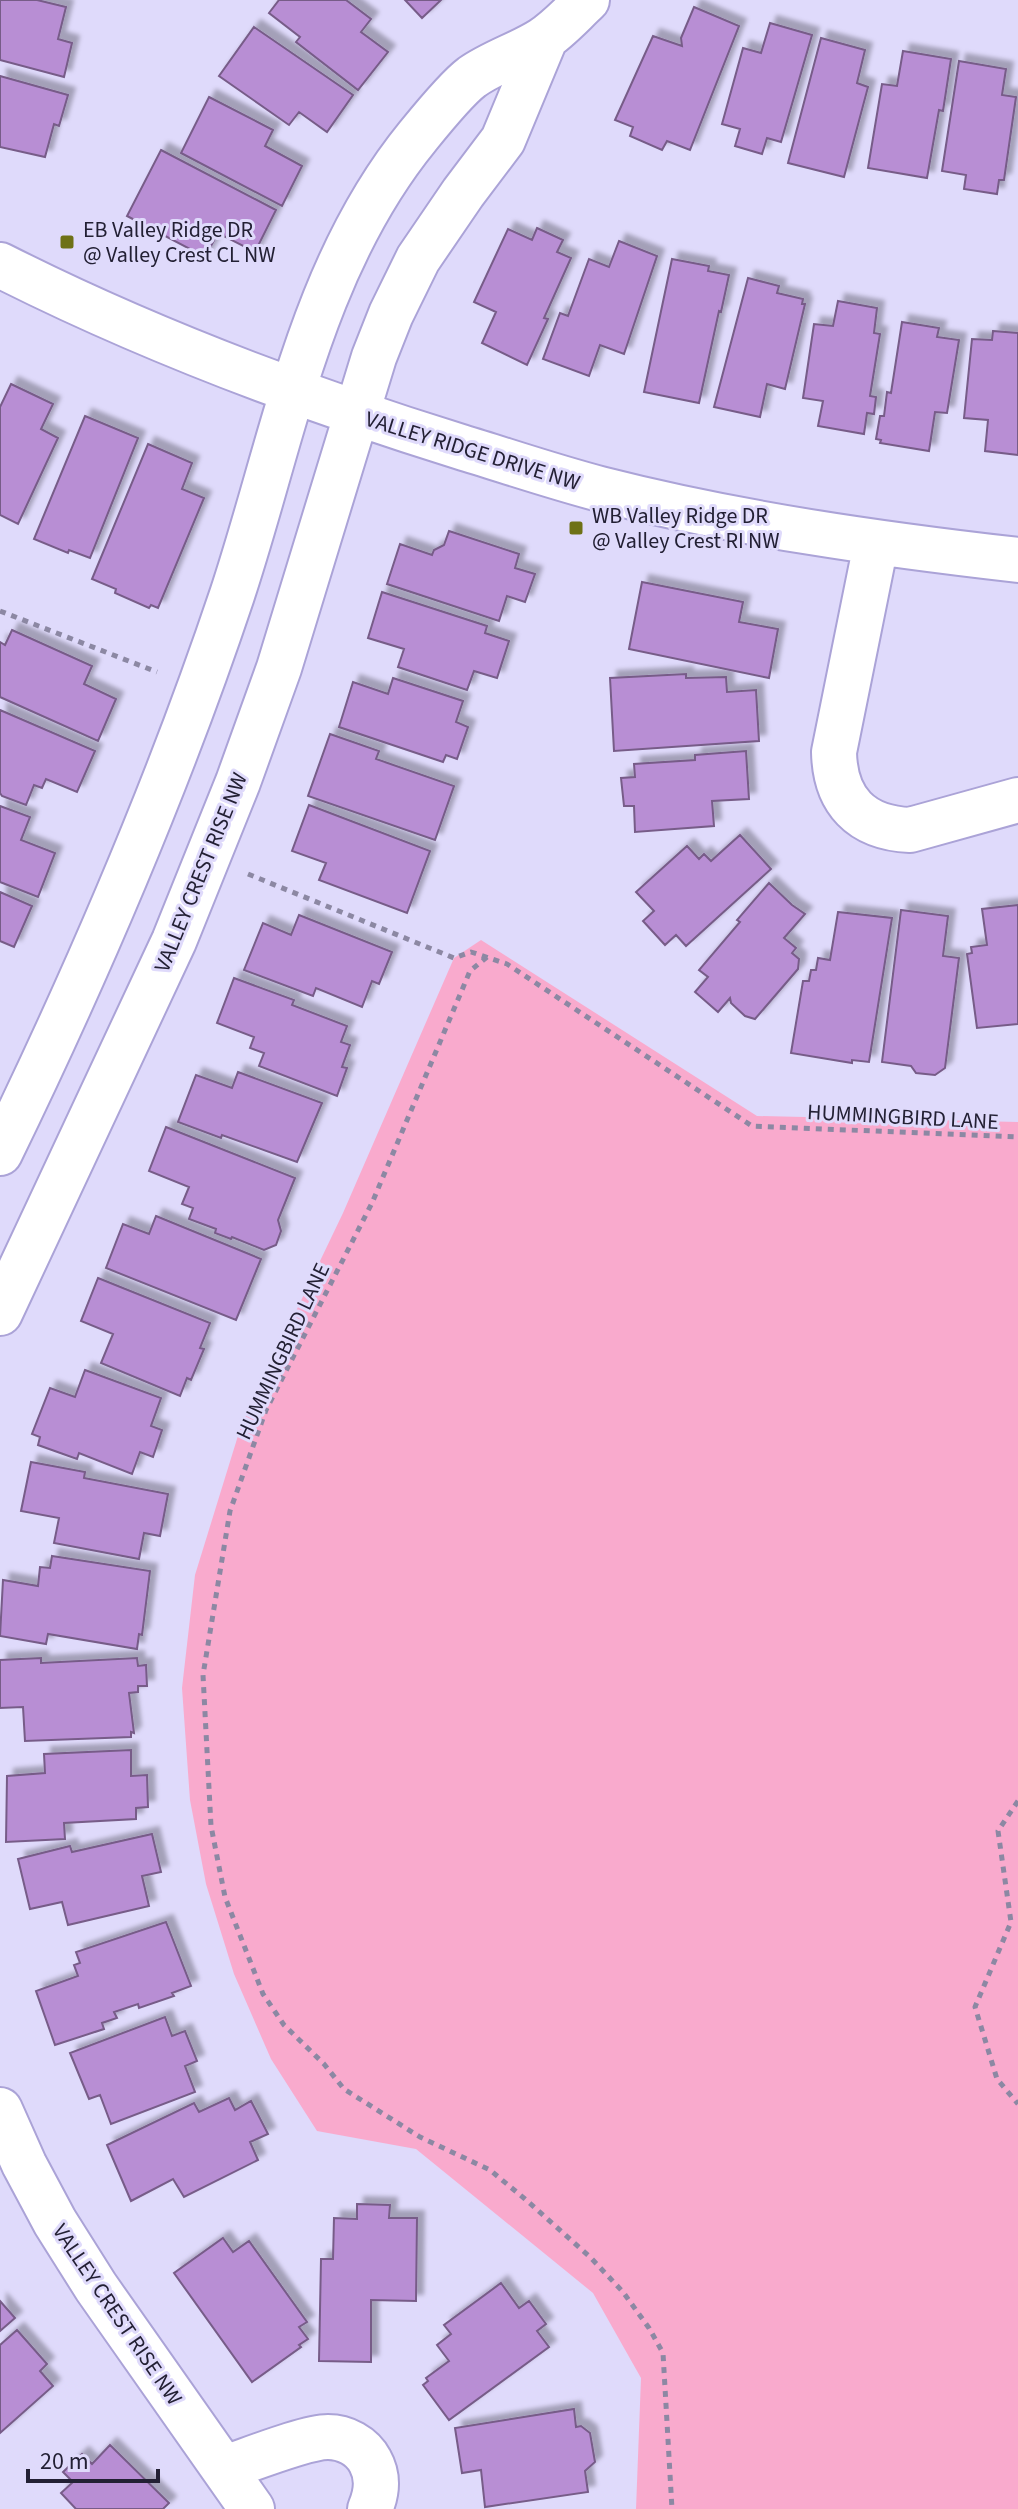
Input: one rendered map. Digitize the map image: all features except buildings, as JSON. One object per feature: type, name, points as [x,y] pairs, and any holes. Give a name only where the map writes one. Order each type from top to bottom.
[{"type":"street","points":[[0,1153],[104,929],[199,688],[233,592],[313,324],[333,275],[379,191],[417,137],[470,78],[545,39],[587,0]]},
{"type":"street","name":"VALLEY CREST RISE NW","points":[[0,1313],[174,941],[238,782],[279,668],[374,357],[391,314],[418,259],[503,140],[545,39]]},
{"type":"street","name":"VALLEY RIDGE DRIVE NW","points":[[0,265],[206,358],[293,392],[600,489],[876,544],[1018,560]]},
{"type":"street","points":[[876,544],[834,752],[834,770],[839,787],[860,815],[892,829],[910,830],[1018,800]]},
{"type":"street","name":"VALLEY CREST RISE NW","points":[[0,2110],[55,2222],[96,2287],[252,2509]]},
{"type":"street","points":[[225,2468],[324,2437],[349,2441],[369,2458],[375,2471],[377,2484],[370,2509]]},
{"type":"path","points":[[0,611],[199,688]]},
{"type":"path","points":[[206,857],[454,958],[471,952],[487,957]]},
{"type":"path","name":"HUMMINGBIRD LANE","points":[[672,2509],[663,2353],[623,2292],[591,2258],[490,2170],[420,2137],[344,2089],[324,2064],[284,2025],[263,1994],[225,1897],[211,1826],[203,1675],[230,1511],[266,1410],[372,1203],[470,971],[487,957],[507,964],[752,1126],[1018,1137]]},
{"type":"path","points":[[1018,1801],[998,1831],[1011,1922],[975,2007],[997,2079],[1018,2104]]},
{"type":"shaded area","points":[[481,940],[757,1116],[1018,1122],[1018,2509],[636,2509],[641,2378],[593,2293],[416,2149],[317,2131],[271,2059],[234,1974],[206,1884],[190,1800],[182,1688],[195,1575],[241,1426],[343,1213],[454,958]]},
{"type":"place","name":"EB Valley Ridge DR @ Valley Crest CL NW","points":[[67,242]]},
{"type":"place","name":"WB Valley Ridge DR @ Valley Crest RI NW","points":[[576,528]]}]
